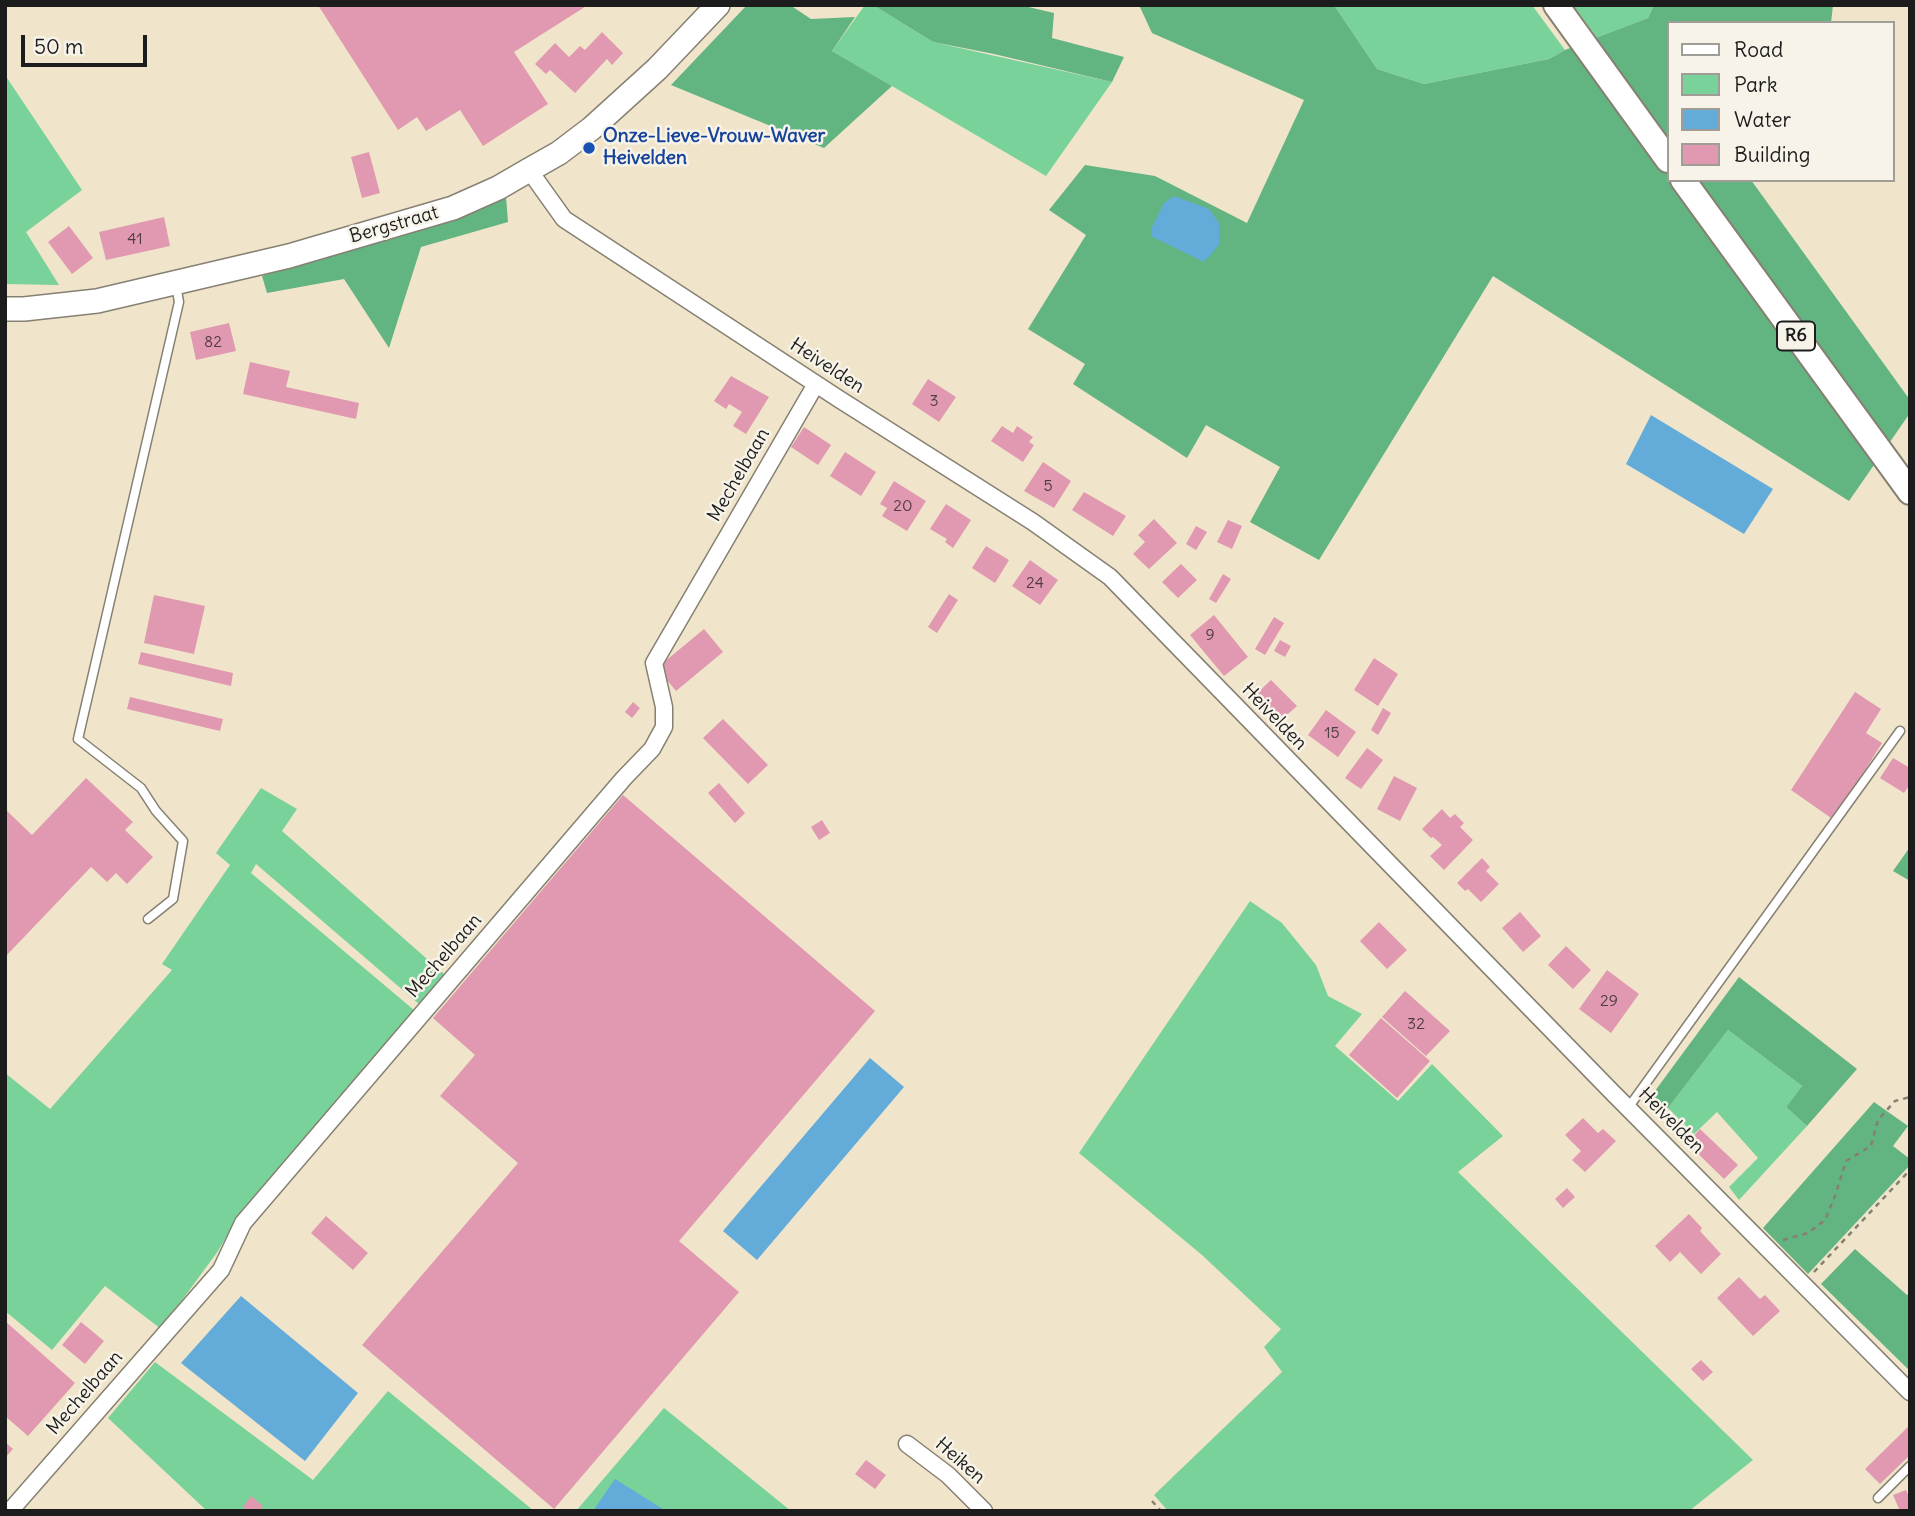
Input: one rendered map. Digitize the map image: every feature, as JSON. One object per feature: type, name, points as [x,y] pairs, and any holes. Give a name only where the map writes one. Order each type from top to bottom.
[{"type":"main road","points":[[1556,5],[1666,157]]},
{"type":"main road","name":"R6","points":[[1684,182],[1910,492]]},
{"type":"street","name":"Bergstraat","points":[[5,309],[97,301],[289,256],[453,208],[498,188],[559,153],[592,128],[657,69],[718,5]]},
{"type":"street","name":"Heivelden","points":[[529,170],[564,219],[1033,522],[1110,577],[1628,1108],[1910,1392]]},
{"type":"street","name":"Mechelbaan","points":[[10,1511],[221,1270],[243,1223],[624,778],[652,749],[664,727],[664,707],[654,663],[816,384]]},
{"type":"street","name":"Heiken","points":[[907,1444],[948,1475],[984,1511]]},
{"type":"lane","points":[[148,919],[173,899],[183,841],[156,811],[141,788],[78,739],[179,302],[175,282]]},
{"type":"lane","points":[[1628,1108],[1900,731]]},
{"type":"lane","points":[[1878,1498],[1910,1466]]},
{"type":"path","points":[[1765,1245],[1808,1233],[1825,1220],[1846,1161],[1871,1146],[1878,1120],[1895,1101],[1910,1097]]},
{"type":"path","points":[[1802,1284],[1910,1170]]},
{"type":"path","points":[[1152,1501],[1161,1511]]},
{"type":"green space","points":[[747,5],[790,5],[811,19],[855,17],[832,51],[892,86],[824,148],[671,85]]},
{"type":"green space","points":[[865,5],[873,5],[933,42],[1112,82],[1046,176],[832,51]]},
{"type":"green space","points":[[873,5],[1020,5],[1054,13],[1052,38],[1124,57],[1112,82],[933,42]]},
{"type":"green space","points":[[1139,5],[1334,5],[1377,69],[1424,84],[1549,59],[1565,50],[1648,18],[1654,5],[1833,5],[1831,21],[1666,21],[1666,182],[1752,182],[1910,400],[1910,413],[1849,501],[1493,276],[1319,560],[1250,522],[1280,467],[1206,425],[1187,458],[1073,384],[1085,364],[1028,329],[1086,235],[1049,210],[1085,165],[1155,176],[1247,223],[1304,100],[1152,33]]},
{"type":"green space","points":[[1334,5],[1532,5],[1565,50],[1549,59],[1424,84],[1377,69]]},
{"type":"green space","points":[[1573,5],[1654,5],[1648,18],[1597,38]]},
{"type":"green space","points":[[5,75],[82,190],[26,232],[59,285],[5,284]]},
{"type":"green space","points":[[506,196],[508,222],[421,247],[389,348],[344,279],[267,293],[262,276]]},
{"type":"green space","points":[[261,788],[297,809],[282,831],[444,974],[419,1004],[256,864],[251,873],[414,1010],[242,1210],[218,1251],[161,1329],[105,1286],[52,1350],[5,1311],[5,1073],[50,1109],[172,970],[162,964],[230,865],[216,853]]},
{"type":"green space","points":[[1910,847],[1910,881],[1893,871]]},
{"type":"green space","points":[[1250,901],[1282,923],[1316,965],[1328,996],[1362,1014],[1335,1046],[1398,1101],[1432,1064],[1503,1136],[1458,1172],[1753,1460],[1689,1511],[1168,1511],[1154,1495],[1282,1372],[1264,1347],[1281,1329],[1202,1255],[1079,1153]]},
{"type":"green space","points":[[1739,977],[1857,1069],[1807,1126],[1786,1107],[1802,1086],[1728,1030],[1668,1108],[1652,1095]]},
{"type":"green space","points":[[1728,1030],[1802,1086],[1786,1107],[1807,1126],[1739,1200],[1729,1187],[1758,1158],[1717,1112],[1694,1134],[1668,1108]]},
{"type":"green space","points":[[1874,1102],[1908,1126],[1893,1146],[1910,1159],[1910,1165],[1808,1274],[1763,1228]]},
{"type":"green space","points":[[1855,1249],[1907,1295],[1910,1292],[1910,1371],[1821,1284]]},
{"type":"green space","points":[[155,1362],[313,1480],[388,1391],[534,1511],[207,1511],[108,1418]]},
{"type":"green space","points":[[664,1408],[791,1511],[576,1511]]},
{"type":"water","points":[[1174,196],[1209,209],[1219,223],[1219,245],[1204,262],[1151,236],[1152,227],[1164,203]]},
{"type":"water","points":[[1651,415],[1773,489],[1744,534],[1626,464]]},
{"type":"water","points":[[870,1058],[904,1087],[757,1260],[723,1231]]},
{"type":"water","points":[[241,1296],[358,1393],[305,1461],[181,1363]]},
{"type":"water","points":[[615,1479],[666,1511],[593,1511]]},
{"type":"building","points":[[318,5],[588,5],[514,52],[548,104],[483,146],[460,110],[426,131],[417,117],[398,130]]},
{"type":"building","points":[[602,32],[623,53],[612,65],[607,59],[575,93],[550,70],[546,74],[535,64],[555,43],[569,57],[580,46],[585,50]]},
{"type":"building","points":[[369,152],[380,193],[362,198],[351,157]]},
{"type":"building","points":[[164,217],[170,246],[106,260],[99,232]]},
{"type":"building","points":[[69,226],[93,258],[72,274],[48,242]]},
{"type":"building","points":[[229,323],[236,351],[196,360],[190,332]]},
{"type":"building","points":[[250,362],[290,371],[286,387],[359,403],[356,419],[243,394]]},
{"type":"building","points":[[731,376],[769,397],[746,434],[733,426],[742,412],[729,404],[726,409],[714,401]]},
{"type":"building","points":[[928,379],[956,397],[939,422],[912,404]]},
{"type":"building","points":[[1002,426],[1013,433],[1017,426],[1033,437],[1029,442],[1034,445],[1023,462],[991,441]]},
{"type":"building","points":[[804,427],[831,445],[818,465],[791,447]]},
{"type":"building","points":[[845,452],[876,472],[861,496],[830,476]]},
{"type":"building","points":[[1043,462],[1071,481],[1054,508],[1024,491]]},
{"type":"building","points":[[894,481],[926,501],[907,531],[882,516],[887,508],[880,504]]},
{"type":"building","points":[[1084,492],[1126,516],[1113,536],[1072,510]]},
{"type":"building","points":[[946,504],[971,520],[953,548],[945,542],[947,539],[930,529]]},
{"type":"building","points":[[1154,519],[1177,543],[1149,569],[1133,554],[1145,542],[1138,535]]},
{"type":"building","points":[[1228,520],[1242,526],[1232,549],[1217,542]]},
{"type":"building","points":[[1196,526],[1207,532],[1196,550],[1186,544]]},
{"type":"building","points":[[986,546],[1009,560],[995,583],[972,568]]},
{"type":"building","points":[[1030,560],[1058,580],[1040,605],[1012,586]]},
{"type":"building","points":[[1181,564],[1197,580],[1178,598],[1162,582]]},
{"type":"building","points":[[1223,574],[1231,579],[1216,603],[1209,599]]},
{"type":"building","points":[[949,594],[958,600],[937,633],[928,627]]},
{"type":"building","points":[[154,595],[205,606],[194,654],[144,643]]},
{"type":"building","points":[[1214,615],[1248,657],[1224,676],[1190,635]]},
{"type":"building","points":[[1274,617],[1284,623],[1265,655],[1255,649]]},
{"type":"building","points":[[704,629],[723,652],[676,691],[657,668]]},
{"type":"building","points":[[1280,640],[1291,646],[1285,657],[1274,651]]},
{"type":"building","points":[[141,652],[233,673],[231,686],[138,664]]},
{"type":"building","points":[[1374,658],[1398,674],[1378,706],[1354,690]]},
{"type":"building","points":[[1271,680],[1297,706],[1280,721],[1255,695]]},
{"type":"building","points":[[1855,692],[1881,709],[1866,733],[1882,743],[1834,820],[1791,790]]},
{"type":"building","points":[[130,697],[223,719],[220,731],[127,709]]},
{"type":"building","points":[[633,702],[640,708],[632,718],[625,712]]},
{"type":"building","points":[[1383,708],[1391,713],[1378,735],[1371,730]]},
{"type":"building","points":[[1326,710],[1356,732],[1338,757],[1308,735]]},
{"type":"building","points":[[723,719],[768,765],[748,784],[703,738]]},
{"type":"building","points":[[1367,748],[1383,760],[1361,789],[1345,778]]},
{"type":"building","points":[[1893,758],[1910,768],[1910,784],[1904,793],[1880,778]]},
{"type":"building","points":[[1394,776],[1417,788],[1400,821],[1377,809]]},
{"type":"building","points":[[86,778],[133,822],[125,830],[153,857],[127,884],[116,873],[107,882],[91,867],[5,957],[5,809],[32,835]]},
{"type":"building","points":[[719,783],[745,813],[735,823],[708,793]]},
{"type":"building","points":[[623,795],[875,1011],[679,1241],[739,1292],[554,1509],[362,1345],[518,1163],[440,1096],[475,1055],[433,1018]]},
{"type":"building","points":[[1442,809],[1450,818],[1455,814],[1464,823],[1460,827],[1473,840],[1444,870],[1430,856],[1442,845],[1422,829]]},
{"type":"building","points":[[822,820],[830,833],[819,840],[811,827]]},
{"type":"building","points":[[1482,858],[1490,867],[1486,871],[1499,884],[1481,902],[1468,889],[1465,891],[1457,883]]},
{"type":"building","points":[[1520,912],[1541,936],[1523,952],[1502,928]]},
{"type":"building","points":[[1379,922],[1407,950],[1387,969],[1360,941]]},
{"type":"building","points":[[1566,946],[1591,970],[1573,989],[1548,965]]},
{"type":"building","points":[[1607,970],[1639,994],[1611,1033],[1579,1009]]},
{"type":"building","points":[[1405,991],[1450,1031],[1426,1056],[1382,1017]]},
{"type":"building","points":[[1381,1018],[1430,1061],[1397,1098],[1349,1055]]},
{"type":"building","points":[[1583,1118],[1598,1133],[1603,1129],[1616,1141],[1585,1172],[1572,1160],[1581,1151],[1565,1135]]},
{"type":"building","points":[[1700,1129],[1738,1165],[1724,1179],[1687,1143]]},
{"type":"building","points":[[1567,1188],[1575,1197],[1563,1208],[1555,1199]]},
{"type":"building","points":[[1689,1214],[1721,1254],[1701,1274],[1680,1252],[1670,1262],[1655,1246]]},
{"type":"building","points":[[326,1216],[368,1253],[353,1270],[311,1233]]},
{"type":"building","points":[[1739,1277],[1760,1299],[1765,1295],[1780,1311],[1753,1336],[1717,1298]]},
{"type":"building","points":[[5,1321],[75,1383],[28,1436],[5,1416]]},
{"type":"building","points":[[81,1322],[104,1341],[85,1364],[62,1345]]},
{"type":"building","points":[[1701,1360],[1713,1372],[1703,1381],[1691,1369]]},
{"type":"building","points":[[1910,1425],[1910,1455],[1880,1484],[1865,1469]]},
{"type":"building","points":[[5,1442],[13,1449],[5,1458]]},
{"type":"building","points":[[866,1460],[886,1475],[875,1489],[855,1474]]},
{"type":"building","points":[[1906,1490],[1910,1499],[1910,1511],[1900,1511],[1893,1495]]},
{"type":"building","points":[[251,1496],[263,1506],[259,1511],[248,1511],[243,1507]]},
{"type":"place","name":"Onze-Lieve-Vrouw-Waver Heivelden","points":[[589,148]]}]
